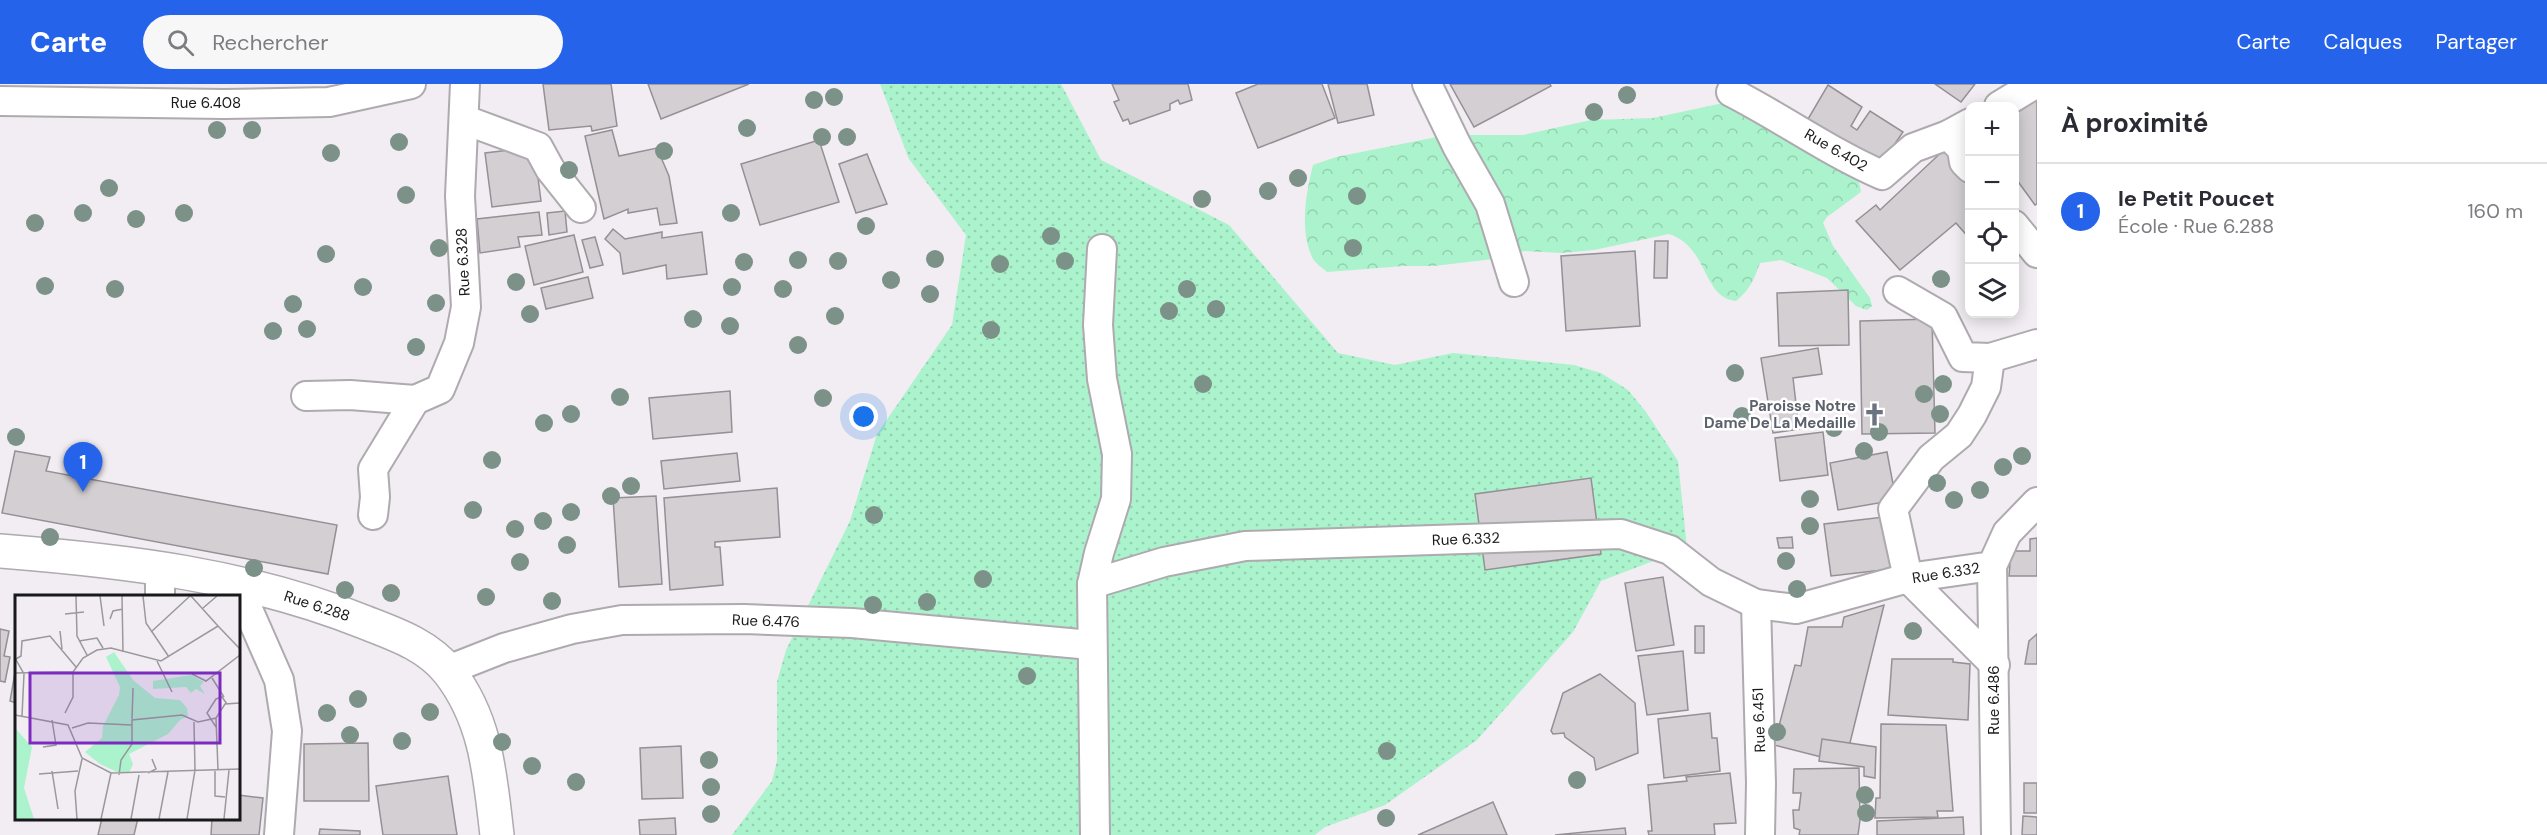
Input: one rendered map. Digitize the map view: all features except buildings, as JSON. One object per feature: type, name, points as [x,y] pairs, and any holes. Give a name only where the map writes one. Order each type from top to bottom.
[{"type":"street","name":"Rue 6.408","points":[[0,101],[224,104],[329,102],[411,84]]},
{"type":"street","name":"Rue 6.328","points":[[415,400],[440,389],[459,343],[466,307],[460,196],[465,84]]},
{"type":"street","points":[[1427,84],[1457,146],[1490,204],[1514,282]]},
{"type":"street","points":[[2006,102],[2036,84]]},
{"type":"street","name":"Rue 6.402","points":[[1731,92],[1773,113],[1854,163],[1882,175],[1913,148],[1959,129]]},
{"type":"street","points":[[465,120],[538,147],[550,169],[581,208]]},
{"type":"street","points":[[1959,129],[1965,163]]},
{"type":"street","points":[[2019,231],[2037,253]]},
{"type":"street","points":[[1095,835],[1092,584],[1116,499],[1117,453],[1102,379],[1098,326],[1102,249]]},
{"type":"street","points":[[1898,291],[1942,317],[1963,357],[1990,358],[2037,344]]},
{"type":"street","points":[[1990,358],[1986,387],[1972,415],[1959,435],[1931,458],[1893,509],[1908,578],[1995,665]]},
{"type":"street","points":[[306,396],[350,395],[415,400],[373,469],[375,496],[373,515]]},
{"type":"street","name":"Rue 6.332","points":[[1092,584],[1164,562],[1245,546],[1621,534],[1670,550],[1711,582],[1756,604],[1796,609],[1908,578],[1992,566],[2007,533],[2037,502]]},
{"type":"street","name":"Rue 6.288","points":[[0,551],[160,582],[236,582],[318,603],[411,640],[448,670],[467,699],[479,724],[490,777],[497,835]]},
{"type":"street","name":"Rue 6.486","points":[[1992,566],[1996,835]]},
{"type":"street","points":[[236,582],[279,680],[287,731],[279,835]]},
{"type":"street","name":"Rue 6.451","points":[[1756,604],[1761,783],[1760,835]]},
{"type":"street","name":"Rue 6.476","points":[[448,670],[504,648],[572,629],[622,620],[744,619],[852,622],[1091,645]]},
{"type":"green space","points":[[880,84],[1061,84],[1101,160],[1229,225],[1338,353],[1395,365],[1453,353],[1574,365],[1601,373],[1628,390],[1646,412],[1678,461],[1687,548],[1601,581],[1573,632],[1477,740],[1385,805],[1325,827],[1315,835],[732,835],[772,781],[777,761],[777,682],[786,650],[850,521],[877,434],[952,325],[966,235],[909,159]]},
{"type":"green space","points":[[1723,103],[1835,164],[1859,182],[1861,192],[1827,217],[1823,223],[1833,246],[1870,298],[1872,306],[1867,310],[1856,306],[1827,278],[1781,260],[1760,263],[1751,284],[1741,297],[1736,301],[1725,298],[1710,282],[1692,250],[1682,240],[1669,234],[1594,250],[1562,253],[1524,251],[1502,258],[1434,266],[1327,272],[1314,261],[1309,248],[1305,212],[1313,165],[1336,157],[1447,135],[1523,135],[1591,120],[1653,118]]},
{"type":"place","name":"Paroisse Notre Dame De La Medaille","points":[[1874,415]]},
{"type":"place","name":"le Petit Poucet","points":[[83,492]]}]
